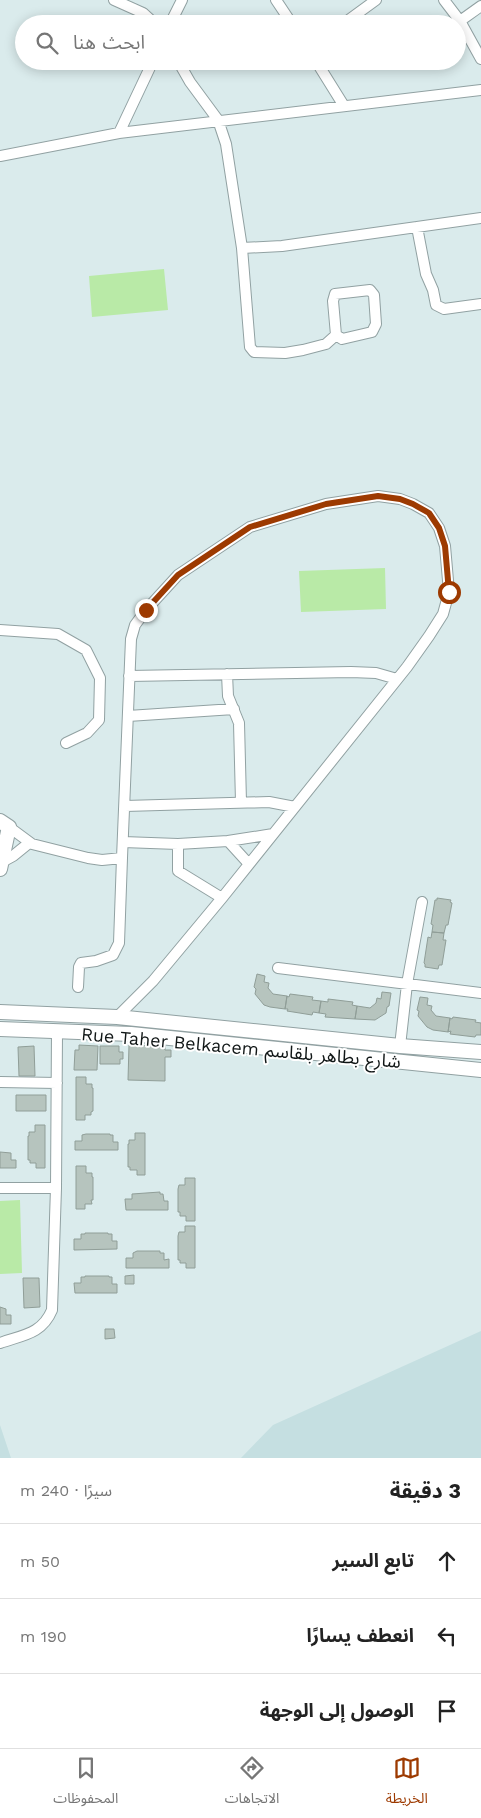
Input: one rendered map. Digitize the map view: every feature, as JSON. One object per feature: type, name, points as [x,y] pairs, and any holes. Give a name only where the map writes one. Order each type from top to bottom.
[{"type":"main road","points":[[1,866],[4,824]]},
{"type":"main road","name":"Rue Taher Belkacem شارع بطاهر بلقاسم","points":[[0,1012],[117,1017],[400,1046],[481,1052]]},
{"type":"main road","name":"Rue Taher Belkacem شارع بطاهر بلقاسم","points":[[0,1029],[131,1034],[481,1070]]},
{"type":"street","points":[[114,0],[145,15]]},
{"type":"street","points":[[174,15],[182,0]]},
{"type":"street","points":[[276,0],[286,15]]},
{"type":"street","points":[[355,15],[376,0]]},
{"type":"street","points":[[444,0],[455,15]]},
{"type":"street","points":[[466,17],[481,6]]},
{"type":"street","points":[[466,32],[481,59]]},
{"type":"street","points":[[119,133],[149,70]]},
{"type":"street","points":[[183,70],[218,120],[226,144],[242,248],[250,347],[254,352],[285,353],[326,344],[336,335]]},
{"type":"street","points":[[322,70],[344,106]]},
{"type":"street","points":[[0,156],[119,133],[481,90]]},
{"type":"street","points":[[242,248],[282,246],[481,218]]},
{"type":"street","points":[[417,227],[426,274],[433,290],[436,305],[444,309],[481,304]]},
{"type":"street","points":[[370,290],[374,295],[376,324],[372,332],[342,339],[336,335],[333,302],[335,294],[370,290]]},
{"type":"street","points":[[78,987],[80,963],[96,961],[113,954],[120,943],[131,639],[135,625],[146,610],[178,575],[250,527],[326,504],[378,496],[400,499],[429,513],[439,528],[445,546],[449,592],[443,614],[397,679],[248,863],[222,898],[153,981],[117,1017]]},
{"type":"street","points":[[0,630],[58,634],[86,650],[100,678],[99,720],[87,733],[66,743]]},
{"type":"street","points":[[129,676],[351,672],[376,673],[397,679]]},
{"type":"street","points":[[227,674],[228,696],[239,723],[241,802]]},
{"type":"street","points":[[128,716],[234,709]]},
{"type":"street","points":[[125,806],[269,802],[295,807]]},
{"type":"street","points":[[4,824],[30,843],[88,858],[102,860],[122,858]]},
{"type":"street","points":[[123,842],[178,844],[228,841],[273,834]]},
{"type":"street","points":[[228,841],[248,863]]},
{"type":"street","points":[[1,866],[30,843]]},
{"type":"street","points":[[178,844],[178,871],[222,898]]},
{"type":"street","points":[[400,1046],[407,984],[422,902]]},
{"type":"street","points":[[278,968],[481,993]]},
{"type":"street","points":[[0,1343],[43,1326],[52,1310],[56,1188],[57,1032]]},
{"type":"street","points":[[0,1082],[57,1083]]},
{"type":"street","points":[[0,1188],[56,1188]]},
{"type":"shaded area","points":[[481,1331],[481,1458],[241,1458],[273,1425]]},
{"type":"shaded area","points":[[0,1425],[11,1458],[0,1458]]},
{"type":"green space","points":[[164,269],[168,310],[92,317],[89,276]]},
{"type":"green space","points":[[385,568],[386,609],[301,612],[299,571]]},
{"type":"green space","points":[[20,1200],[22,1273],[0,1274],[0,1201]]},
{"type":"building","points":[[437,898],[451,900],[450,902],[452,903],[448,925],[446,925],[444,933],[432,932],[433,925],[431,924]]},
{"type":"building","points":[[432,932],[444,933],[443,940],[446,940],[442,965],[439,965],[438,969],[425,967],[424,963],[428,937],[431,938]]},
{"type":"building","points":[[257,974],[265,976],[264,982],[269,983],[268,988],[273,994],[287,996],[285,1009],[264,1005],[255,994],[256,989],[254,987]]},
{"type":"building","points":[[382,992],[391,993],[386,1013],[375,1020],[355,1019],[357,1006],[370,1008],[376,1003],[377,998],[381,999]]},
{"type":"building","points":[[290,994],[313,997],[312,1000],[321,1001],[319,1013],[313,1012],[312,1015],[287,1011],[288,1009],[285,1009],[287,996],[289,997]]},
{"type":"building","points":[[420,997],[428,998],[427,1005],[432,1006],[431,1010],[436,1016],[450,1018],[448,1032],[433,1030],[427,1027],[418,1016],[419,1011],[417,1010]]},
{"type":"building","points":[[328,999],[353,1002],[352,1005],[357,1006],[355,1019],[325,1017],[326,1014],[319,1013],[321,1001],[328,1002]]},
{"type":"building","points":[[453,1017],[476,1020],[475,1022],[481,1023],[481,1035],[476,1035],[475,1037],[450,1034],[451,1031],[448,1032],[450,1018],[452,1019]]},
{"type":"building","points":[[79,1045],[98,1046],[97,1070],[74,1070],[75,1050],[79,1050]]},
{"type":"building","points":[[129,1045],[165,1046],[165,1050],[171,1050],[171,1057],[165,1057],[165,1081],[128,1080]]},
{"type":"building","points":[[34,1046],[35,1076],[19,1076],[18,1047]]},
{"type":"building","points":[[100,1046],[119,1046],[119,1052],[123,1052],[123,1059],[120,1059],[120,1064],[100,1064]]},
{"type":"building","points":[[76,1077],[86,1077],[86,1084],[92,1084],[93,1088],[93,1111],[91,1115],[85,1115],[85,1120],[76,1120]]},
{"type":"building","points":[[16,1095],[46,1095],[46,1111],[16,1111]]},
{"type":"building","points":[[35,1125],[45,1125],[45,1168],[36,1168],[36,1163],[30,1163],[30,1160],[28,1160],[28,1136],[29,1132],[35,1132]]},
{"type":"building","points":[[135,1133],[145,1133],[145,1175],[137,1175],[137,1170],[130,1170],[130,1167],[128,1167],[128,1144],[129,1140],[135,1140]]},
{"type":"building","points":[[82,1135],[113,1135],[113,1142],[118,1142],[118,1150],[75,1150],[75,1141],[82,1141]]},
{"type":"building","points":[[0,1152],[11,1153],[11,1160],[16,1160],[16,1168],[0,1168]]},
{"type":"building","points":[[76,1166],[86,1166],[86,1173],[92,1173],[93,1177],[92,1204],[85,1204],[85,1209],[76,1209]]},
{"type":"building","points":[[185,1178],[195,1178],[195,1221],[186,1221],[186,1216],[180,1216],[180,1212],[178,1212],[178,1189],[179,1185],[185,1185]]},
{"type":"building","points":[[160,1192],[160,1194],[163,1194],[164,1201],[168,1201],[168,1210],[126,1210],[125,1199],[132,1199],[132,1194]]},
{"type":"building","points":[[185,1226],[195,1226],[195,1268],[186,1268],[186,1263],[180,1263],[180,1260],[178,1260],[178,1236],[179,1232],[185,1232]]},
{"type":"building","points":[[81,1234],[112,1234],[112,1241],[117,1241],[117,1249],[74,1250],[74,1239],[81,1239]]},
{"type":"building","points":[[137,1251],[160,1251],[160,1253],[164,1253],[164,1260],[169,1259],[169,1268],[126,1268],[126,1258],[133,1258],[133,1253]]},
{"type":"building","points":[[134,1275],[134,1284],[125,1284],[125,1276]]},
{"type":"building","points":[[81,1277],[112,1277],[112,1284],[117,1284],[117,1293],[75,1293],[74,1283],[81,1283]]},
{"type":"building","points":[[23,1278],[39,1278],[40,1307],[24,1308]]},
{"type":"building","points":[[0,1307],[6,1309],[6,1315],[11,1315],[11,1324],[0,1324]]},
{"type":"building","points":[[105,1329],[114,1329],[115,1338],[105,1339]]},
{"type":"route","points":[[146,610],[178,575],[250,527],[326,504],[378,496],[400,499],[429,513],[439,528],[445,546],[449,592]]}]
